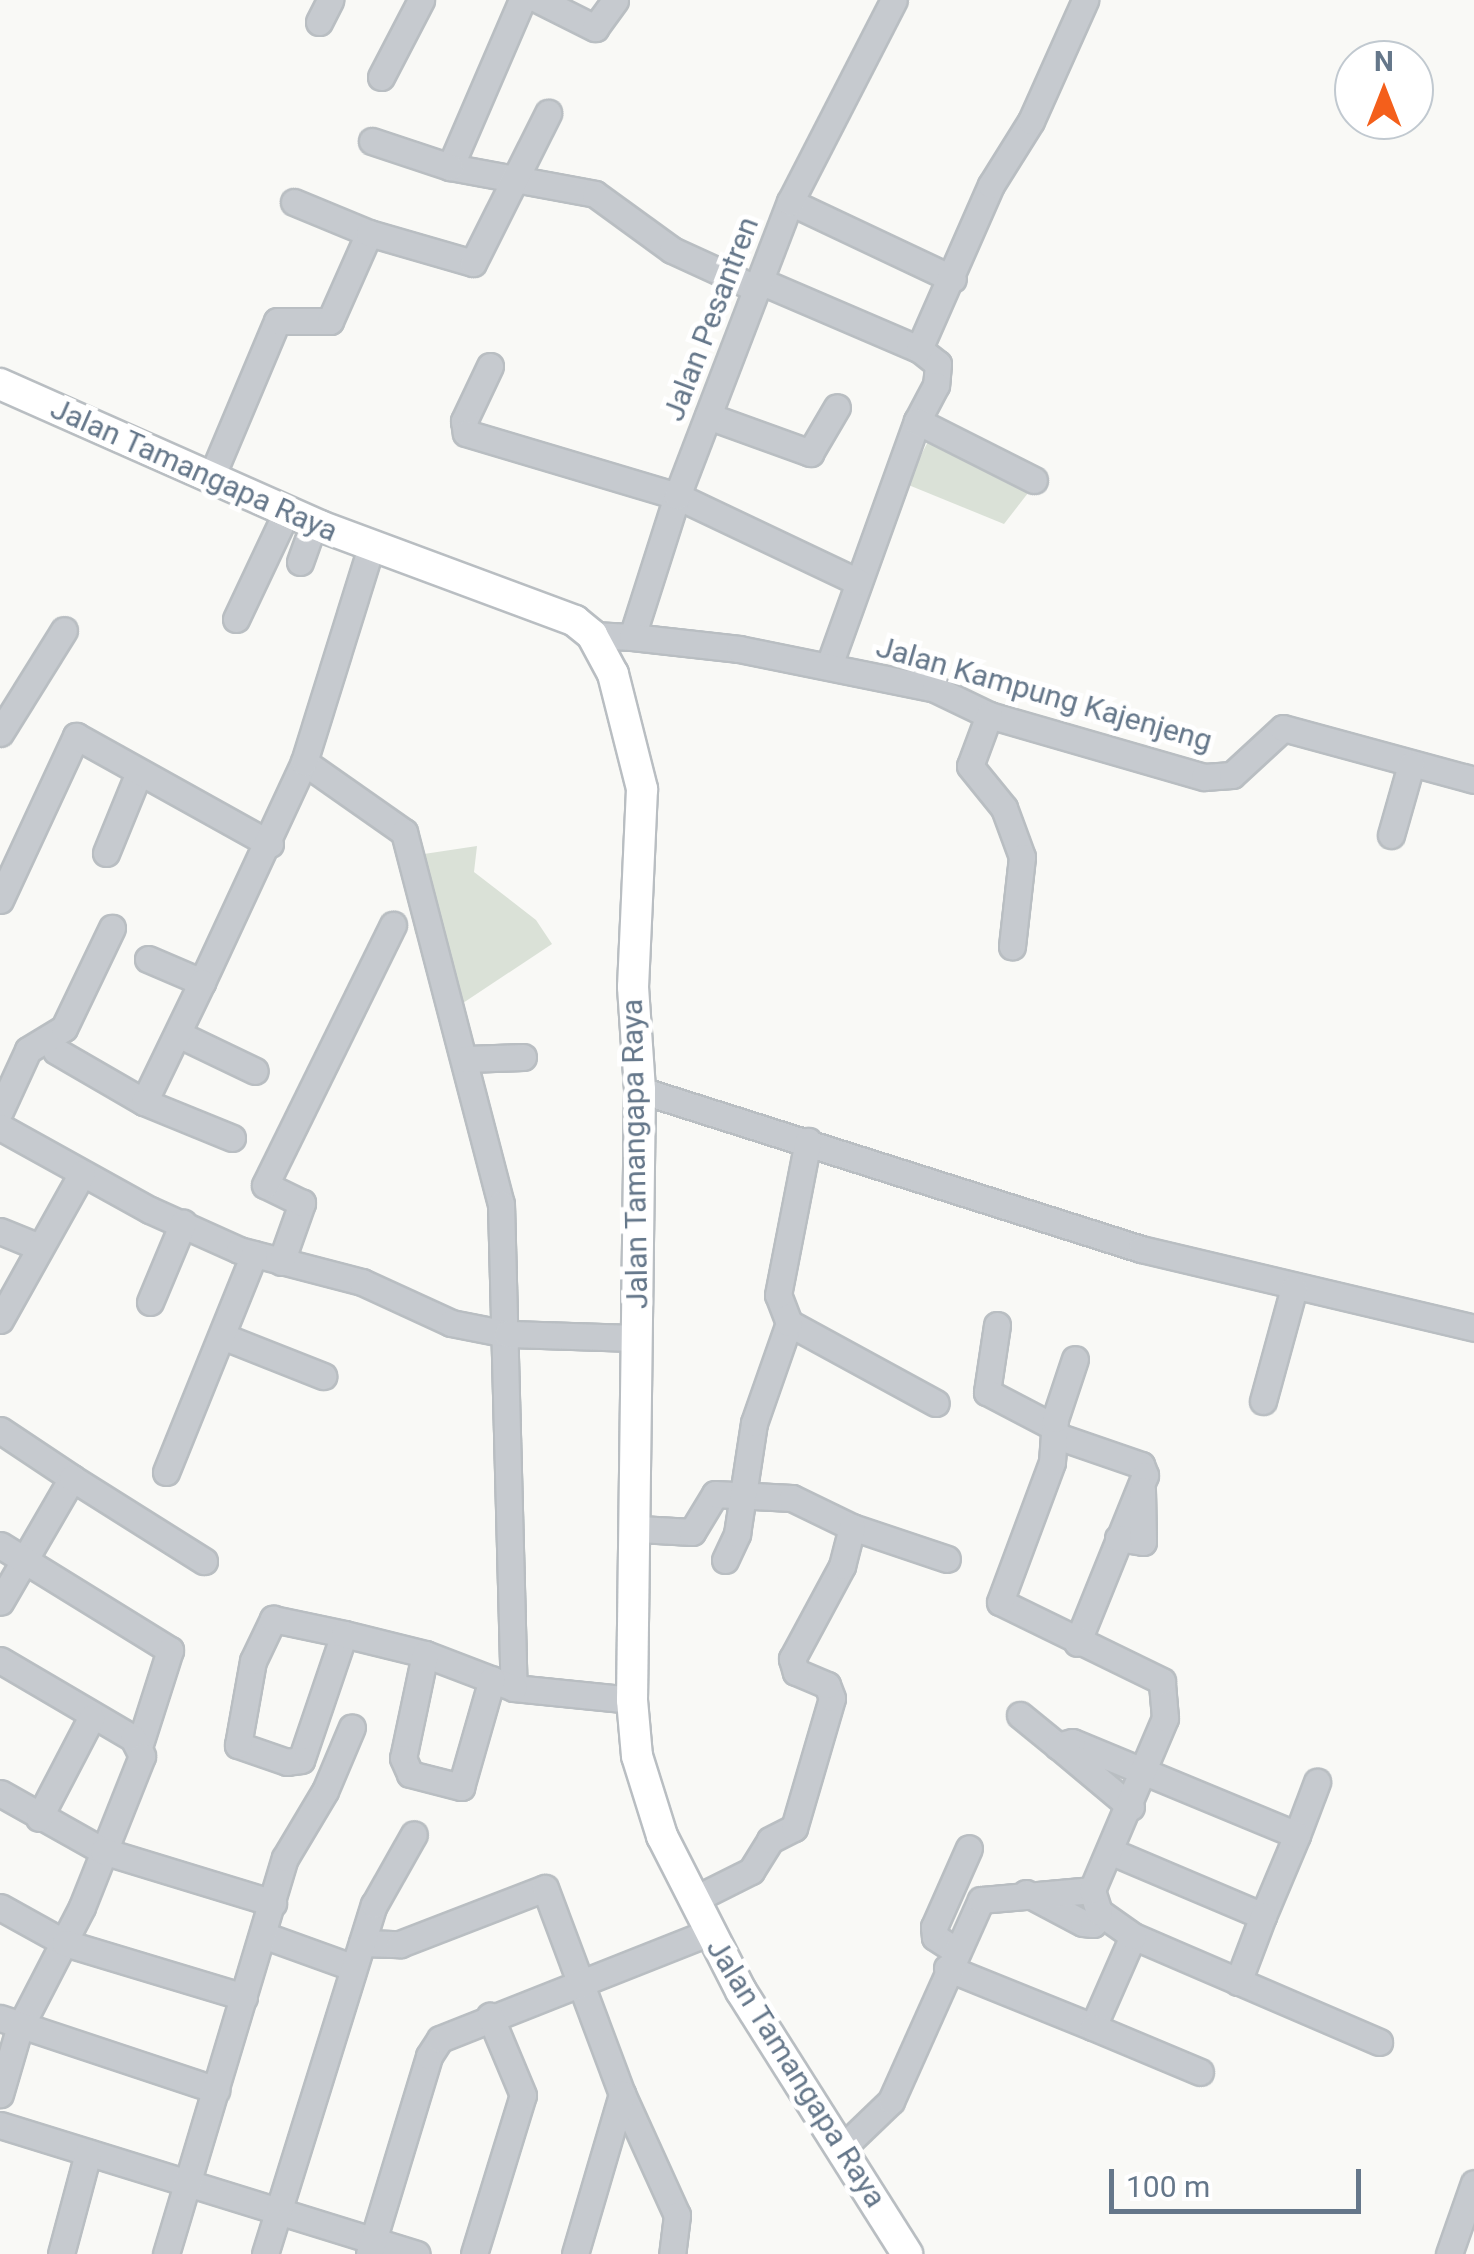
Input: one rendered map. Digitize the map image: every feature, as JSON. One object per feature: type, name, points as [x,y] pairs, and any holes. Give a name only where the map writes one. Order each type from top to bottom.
[{"type":"main road","name":"Jalan Tamangapa Raya","points":[[0,384],[301,518],[575,622],[592,635],[613,674],[642,789],[633,987],[640,1090],[638,1529],[632,1700],[636,1756],[652,1810],[693,1900],[767,2037],[907,2254]]},
{"type":"street","points":[[381,78],[421,0]]},
{"type":"street","points":[[450,166],[522,0]]},
{"type":"street","points":[[539,0],[595,28],[615,0]]},
{"type":"street","name":"Jalan Pesantren","points":[[632,636],[677,496],[790,202],[894,0]]},
{"type":"street","points":[[919,349],[991,185],[1030,121],[1084,0]]},
{"type":"street","points":[[294,202],[370,233],[473,263],[548,113]]},
{"type":"street","points":[[372,140],[450,166],[595,194],[672,250],[934,357],[939,374],[916,421],[829,665]]},
{"type":"street","points":[[790,202],[953,279]]},
{"type":"street","points":[[211,478],[277,322],[330,321],[370,233]]},
{"type":"street","points":[[490,366],[464,421],[466,433],[677,496],[858,582]]},
{"type":"street","points":[[708,416],[810,453],[837,406]]},
{"type":"street","points":[[916,421],[1034,480]]},
{"type":"street","points":[[300,562],[301,518]]},
{"type":"street","points":[[236,619],[301,518]]},
{"type":"street","points":[[144,1102],[270,844],[304,762],[372,547]]},
{"type":"street","points":[[0,733],[64,630]]},
{"type":"street","points":[[592,635],[632,636]]},
{"type":"street","name":"Jalan Kampung Kajenjeng","points":[[632,636],[829,665],[935,689],[989,715],[1204,777],[1232,775],[1283,728],[1474,780]]},
{"type":"street","points":[[989,715],[970,766],[1004,808],[1022,857],[1012,946]]},
{"type":"street","points":[[0,900],[8,862],[71,740],[99,746],[270,844]]},
{"type":"street","points":[[304,762],[404,832],[502,1204],[507,1334],[503,1684],[461,1787],[425,1780],[403,1764],[425,1654]]},
{"type":"street","points":[[1391,835],[1412,764]]},
{"type":"street","points":[[106,853],[139,772]]},
{"type":"street","points":[[281,1262],[302,1203],[265,1185],[393,925]]},
{"type":"street","points":[[0,1111],[28,1050],[64,1028],[112,928]]},
{"type":"street","points":[[148,959],[202,982]]},
{"type":"street","points":[[178,1034],[255,1071]]},
{"type":"street","points":[[56,1051],[144,1102],[232,1138]]},
{"type":"street","points":[[466,1059],[523,1057]]},
{"type":"street","points":[[640,1090],[808,1141],[1000,1208],[1294,1288],[1474,1328]]},
{"type":"street","points":[[0,1128],[183,1224],[254,1254],[362,1282],[452,1323],[507,1334],[637,1338]]},
{"type":"street","points":[[808,1141],[778,1294],[789,1322],[936,1403]]},
{"type":"street","points":[[0,1320],[82,1173]]},
{"type":"street","points":[[150,1302],[183,1224]]},
{"type":"street","points":[[0,1231],[39,1247]]},
{"type":"street","points":[[166,1472],[254,1254]]},
{"type":"street","points":[[1263,1401],[1294,1288]]},
{"type":"street","points":[[725,1560],[742,1498],[754,1422],[789,1322]]},
{"type":"street","points":[[996,1325],[987,1392],[1056,1432],[1141,1465],[1142,1484],[1077,1642]]},
{"type":"street","points":[[222,1336],[322,1376]]},
{"type":"street","points":[[953,1877],[980,1900],[1026,1894],[1083,1923],[1093,1924],[1095,1901],[1146,1770],[1167,1691],[1162,1681],[1000,1602],[1056,1432],[1075,1359]]},
{"type":"street","points":[[0,1430],[204,1561]]},
{"type":"street","points":[[0,1602],[72,1478]]},
{"type":"street","points":[[638,1529],[692,1532],[706,1500],[715,1494],[792,1498],[852,1528],[947,1559]]},
{"type":"street","points":[[693,1900],[752,1871],[770,1840],[794,1828],[832,1698],[827,1685],[796,1672],[792,1659],[842,1566],[852,1528]]},
{"type":"street","points":[[0,1545],[26,1559],[96,1618],[170,1650],[140,1744],[142,1756],[65,1942],[9,2023],[0,2094]]},
{"type":"street","points":[[344,1634],[301,1760],[238,1745],[236,1732],[264,1625],[273,1619],[344,1634],[425,1654],[503,1684],[632,1700]]},
{"type":"street","points":[[0,1660],[90,1718],[140,1744]]},
{"type":"street","points":[[1020,1715],[1131,1807]]},
{"type":"street","points":[[39,1818],[90,1718]]},
{"type":"street","points":[[166,2254],[285,1858],[331,1779],[352,1727]]},
{"type":"street","points":[[1058,1746],[1072,1742],[1297,1835]]},
{"type":"street","points":[[1238,1982],[1317,1782]]},
{"type":"street","points":[[0,1793],[103,1851],[272,1903]]},
{"type":"street","points":[[264,2254],[374,1905],[414,1834]]},
{"type":"street","points":[[968,1848],[934,1927],[935,1937],[951,1959],[1200,2072]]},
{"type":"street","points":[[1112,1852],[1264,1916]]},
{"type":"street","points":[[263,1935],[357,1955],[400,1944],[545,1888],[622,2094],[677,2215],[672,2254]]},
{"type":"street","points":[[842,2148],[891,2101],[980,1900]]},
{"type":"street","points":[[1095,1901],[1133,1936],[1379,2042]]},
{"type":"street","points":[[0,1907],[65,1942],[244,1997]]},
{"type":"street","points":[[371,2248],[429,2056],[450,2032],[710,1932]]},
{"type":"street","points":[[1093,2026],[1133,1936]]},
{"type":"street","points":[[474,2254],[523,2096],[490,2016]]},
{"type":"street","points":[[9,2023],[216,2090]]},
{"type":"street","points":[[576,2254],[622,2094]]},
{"type":"street","points":[[0,2125],[277,2212],[371,2248],[416,2254]]},
{"type":"street","points":[[61,2254],[88,2154]]},
{"type":"street","points":[[1449,2254],[1474,2183]]},
{"type":"shaded area","points":[[934,430],[1035,484],[1004,524],[906,484]]},
{"type":"shaded area","points":[[477,846],[474,872],[536,920],[552,944],[463,1003],[415,933],[404,857]]}]
